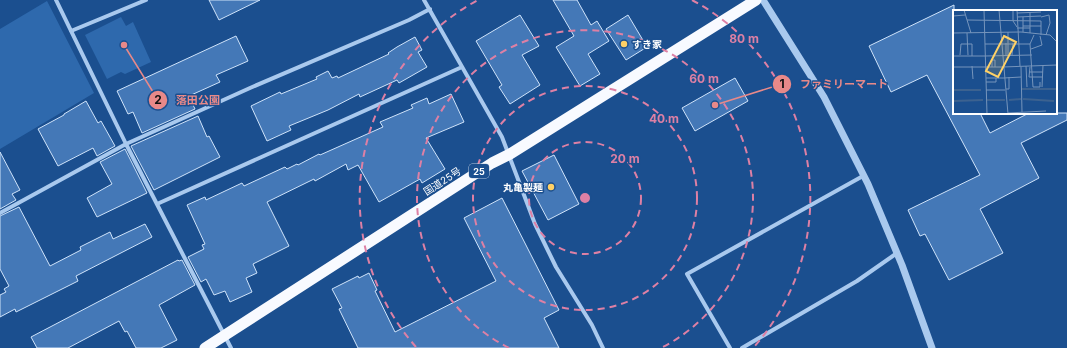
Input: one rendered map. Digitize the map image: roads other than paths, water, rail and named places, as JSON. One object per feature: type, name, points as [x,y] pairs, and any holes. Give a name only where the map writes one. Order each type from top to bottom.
[{"type":"highway","name":"国道25号","points":[[205,348],[492,163],[510,154],[756,0]]},
{"type":"street","points":[[56,0],[126,144],[231,348]]},
{"type":"street","points":[[71,31],[146,0]]},
{"type":"street","points":[[424,0],[502,137],[510,154],[535,224],[556,267],[592,325],[603,348]]},
{"type":"street","points":[[763,0],[824,98],[863,176],[897,252],[932,348]]},
{"type":"street","points":[[0,213],[126,144],[430,9]]},
{"type":"street","points":[[158,204],[462,67]]},
{"type":"street","points":[[730,348],[687,274],[863,176]]},
{"type":"street","points":[[742,348],[856,281],[897,252]]},
{"type":"place","name":"すき家","points":[[624,44]]},
{"type":"place","name":"落田公園","points":[[124,45]]},
{"type":"place","name":"ファミリーマート","points":[[715,105]]},
{"type":"place","name":"丸亀製麺","points":[[551,187]]}]
